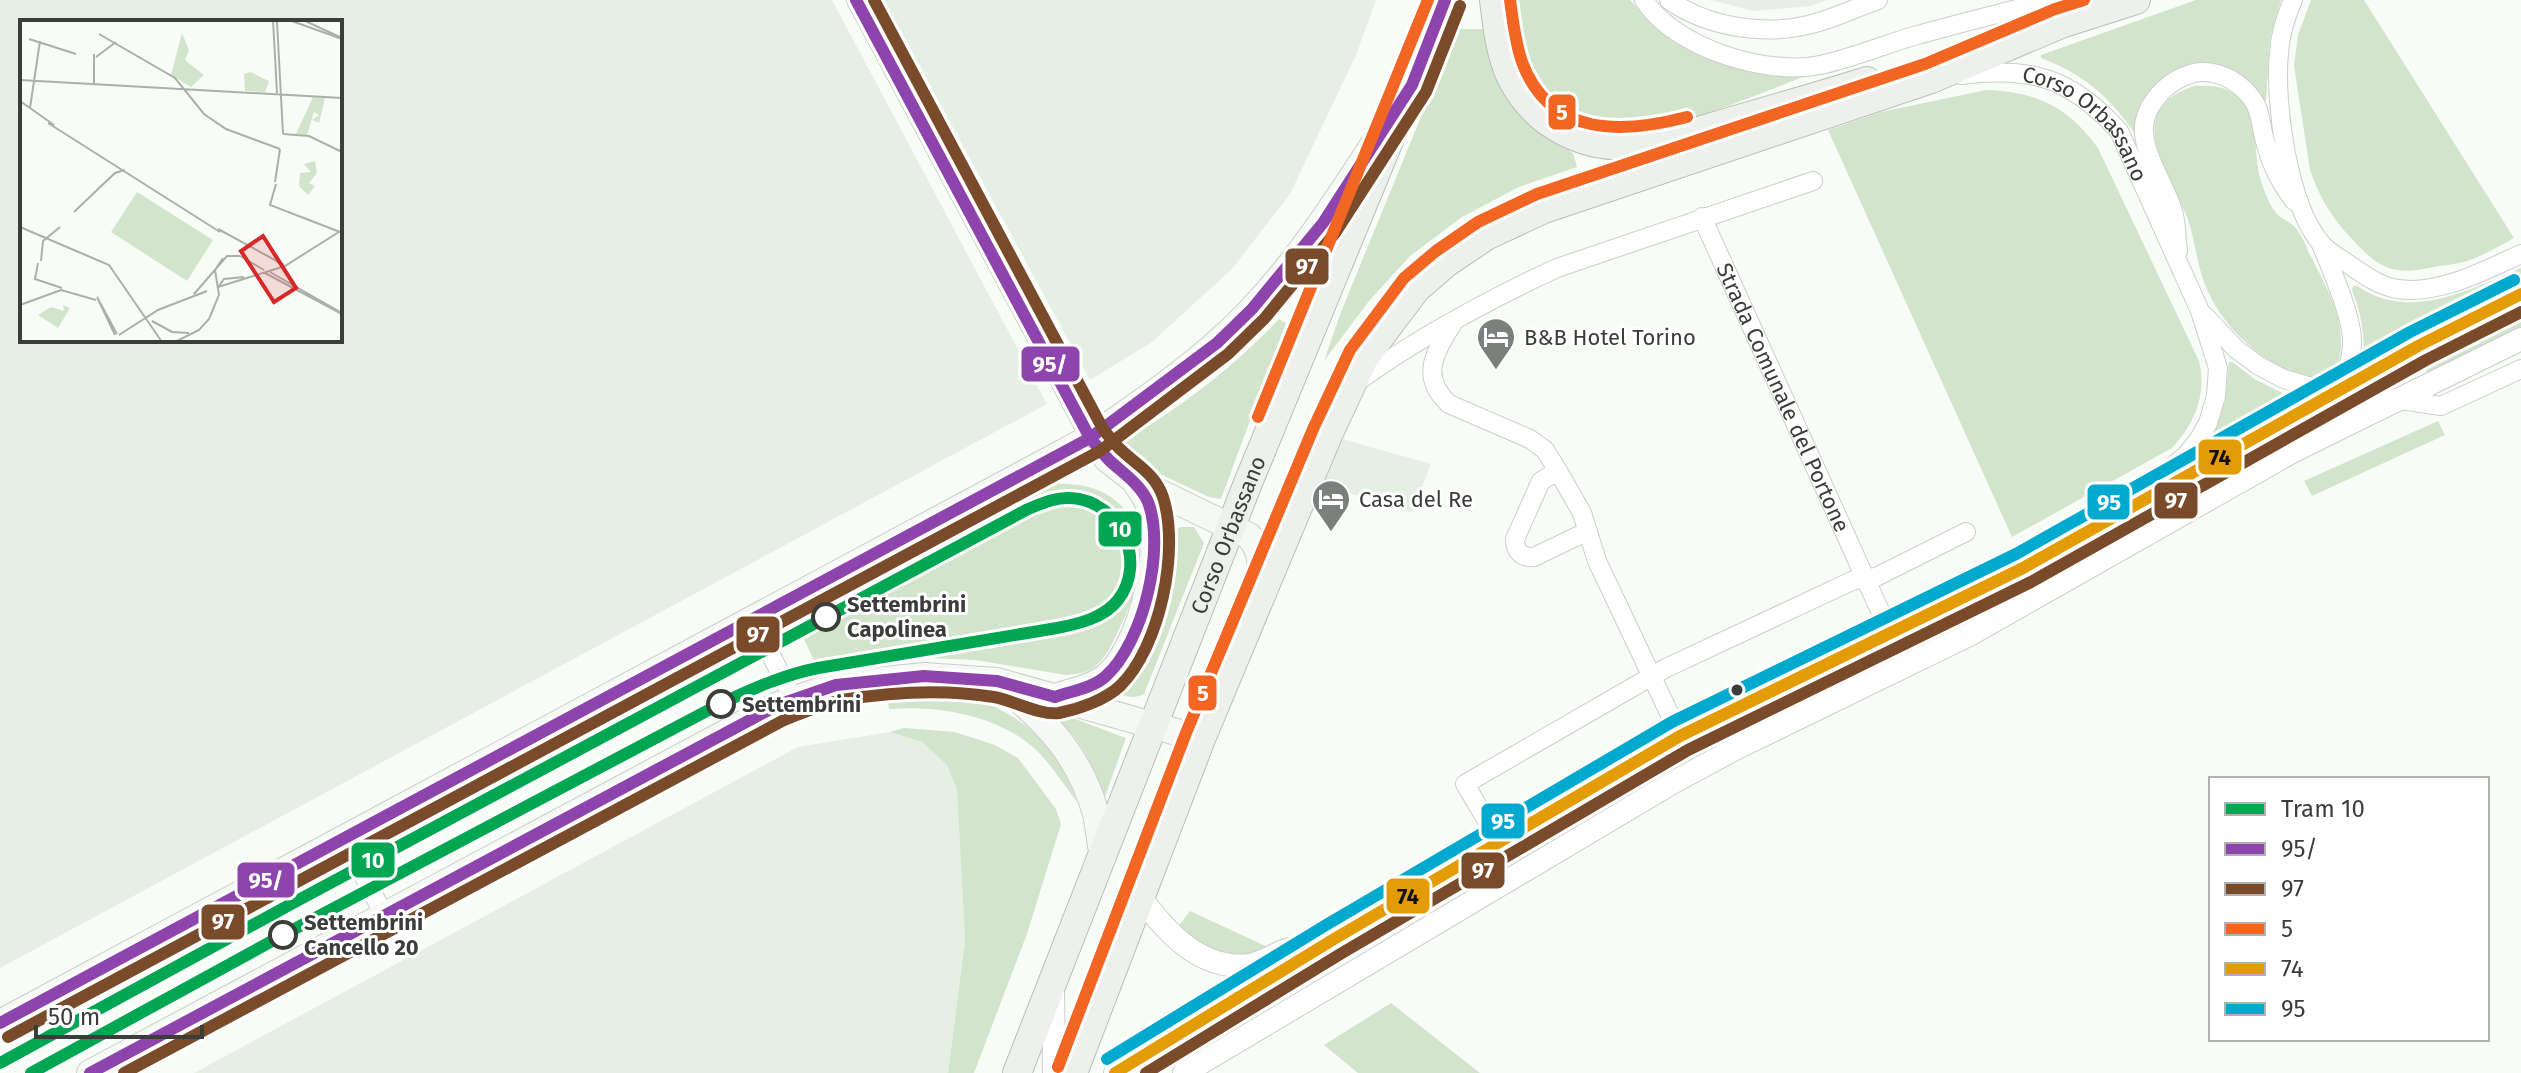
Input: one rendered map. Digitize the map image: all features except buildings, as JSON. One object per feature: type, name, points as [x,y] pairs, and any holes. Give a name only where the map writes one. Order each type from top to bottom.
[{"type":"main road","name":"Corso Orbassano","points":[[1017,1073],[1230,527],[1445,0]]},
{"type":"main road","points":[[1494,0],[1498,32],[1510,75],[1526,103],[1549,124],[1576,139],[1608,146],[1640,145],[1675,138],[2056,12]]},
{"type":"main road","name":"Corso Orbassano","points":[[1073,1073],[1201,739],[1350,387],[1364,358],[1416,289],[1446,263],[1486,236],[1544,209],[1931,79],[2056,12],[2136,0]]},
{"type":"main road","points":[[0,1023],[1090,438],[1217,343],[1252,309],[1323,223],[1412,85]]},
{"type":"main road","points":[[1090,438],[1108,460],[1134,480],[1249,536],[1257,545],[1262,560],[1258,602]]},
{"type":"main road","points":[[1055,697],[1096,684],[1109,674],[1128,646],[1148,597],[1152,523],[1147,501],[1134,480]]},
{"type":"main road","points":[[90,1073],[778,705],[836,685],[924,676],[997,681],[1201,739]]},
{"type":"main road","points":[[997,681],[1036,714],[1065,747],[1096,814],[1103,857]]},
{"type":"street","points":[[856,0],[1090,438]]},
{"type":"street","points":[[1644,0],[1679,32],[1710,50],[1749,63],[1785,67],[1819,65],[1915,36],[2056,12]]},
{"type":"street","points":[[1669,0],[1683,10],[1716,22],[1751,29],[1784,30],[1818,23],[1878,0]]},
{"type":"street","name":"Corso Orbassano","points":[[2293,0],[2279,53],[2278,90],[2282,129],[2300,209]]},
{"type":"street","name":"Corso Orbassano","points":[[1931,79],[1995,70],[2027,73],[2052,80],[2100,110],[2119,131],[2200,311],[2218,368],[2216,396],[2208,423],[2187,454],[2104,525]]},
{"type":"street","name":"Corso Orbassano","points":[[2179,264],[2174,212],[2144,133],[2146,117],[2158,94],[2177,80],[2201,72],[2228,77],[2243,87],[2256,103],[2277,177],[2321,244],[2340,290],[2353,342],[2349,365],[2339,391],[2318,425],[2292,452]]},
{"type":"street","points":[[1350,387],[1407,347],[1557,268],[1813,181]]},
{"type":"street","name":"Strada Comunale del Portone","points":[[1702,217],[1890,633]]},
{"type":"street","name":"Corso Orbassano","points":[[2321,244],[2364,274],[2399,289],[2427,288],[2468,278],[2521,254]]},
{"type":"street","points":[[1115,1073],[1334,939],[1680,736],[2023,568],[2418,346],[2521,294]]},
{"type":"street","name":"Corso Orbassano","points":[[2200,311],[2236,349],[2259,366],[2284,379],[2339,391],[2441,406],[2521,369]]},
{"type":"street","points":[[1453,322],[1433,358],[1435,387],[1449,404],[1530,439],[1545,450],[1582,513],[1597,561],[1680,736]]},
{"type":"street","points":[[1184,1073],[1672,783],[2017,610],[2292,452],[2521,339]]},
{"type":"street","points":[[1558,471],[1541,481],[1515,539],[1515,546],[1526,558],[1534,557],[1588,531]]},
{"type":"street","points":[[1499,841],[1465,784],[1651,676],[1854,580],[1876,577],[1966,532]]},
{"type":"street","points":[[752,618],[794,700]]},
{"type":"street","points":[[344,838],[384,915]]},
{"type":"street","points":[[1139,895],[1176,939],[1219,962],[1249,965],[1285,950],[1334,939]]},
{"type":"street","points":[[1053,979],[1054,1073]]},
{"type":"shaded area","points":[[0,0],[832,0],[1047,404],[0,968]]},
{"type":"shaded area","points":[[884,0],[1376,0],[1356,55],[1290,194],[1232,269],[1152,342],[1090,380]]},
{"type":"shaded area","points":[[1711,0],[1827,0],[1811,6],[1754,11]]},
{"type":"shaded area","points":[[1328,435],[1431,464],[1412,513],[1365,496],[1340,493],[1298,505]]},
{"type":"shaded area","points":[[890,732],[922,742],[947,765],[957,790],[965,941],[948,1073],[194,1073],[798,747]]},
{"type":"green space","points":[[1513,0],[1630,0],[1668,36],[1709,59],[1754,71],[1806,76],[1673,124],[1620,134],[1600,132],[1565,115],[1534,87],[1523,69],[1513,40]]},
{"type":"green space","points":[[2196,0],[2281,0],[2270,39],[2266,101],[2193,68],[2133,131],[2093,87],[2041,58],[2041,55]]},
{"type":"green space","points":[[2311,0],[2364,0],[2514,238],[2464,262],[2411,271],[2381,264],[2344,230],[2322,198],[2310,170],[2294,66],[2298,35]]},
{"type":"green space","points":[[1457,29],[1483,29],[1493,65],[1538,131],[1573,153],[1577,167],[1519,187],[1462,217],[1410,256],[1369,301],[1324,361],[1341,312]]},
{"type":"green space","points":[[2194,86],[2218,87],[2229,91],[2246,107],[2267,197],[2279,216],[2301,235],[2337,315],[2340,355],[2330,377],[2320,379],[2295,373],[2261,354],[2231,327],[2209,294],[2187,217],[2156,144],[2155,127],[2159,111],[2172,97]]},
{"type":"green space","points":[[1986,90],[2021,94],[2050,104],[2075,122],[2098,148],[2199,361],[2201,373],[2200,397],[2193,419],[2172,448],[2012,537],[1828,130],[1881,112]]},
{"type":"green space","points":[[2521,268],[2521,277],[2370,355],[2364,355],[2353,286],[2397,301],[2418,302],[2460,293]]},
{"type":"green space","points":[[2521,307],[2521,327],[2428,373],[2420,359]]},
{"type":"green space","points":[[1279,319],[1286,323],[1221,499],[1209,497],[1130,460],[1124,453],[1124,446],[1131,437],[1209,383]]},
{"type":"green space","points":[[2229,362],[2290,397],[2290,401],[2211,448],[2206,447],[2225,402]]},
{"type":"green space","points":[[2438,421],[2445,435],[2312,496],[2304,481]]},
{"type":"green space","points":[[1050,484],[1081,485],[1106,494],[1123,508],[1134,526],[1139,548],[1138,573],[1132,599],[1112,644],[1096,666],[1066,675],[975,660],[903,658],[820,673],[795,620]]},
{"type":"green space","points":[[1180,527],[1194,527],[1204,543],[1144,694],[1133,697],[1122,695],[1115,692],[1115,683],[1165,542]]},
{"type":"green space","points":[[2053,562],[2055,569],[1982,610],[1680,759],[1211,1037],[1205,1028],[1681,745]]},
{"type":"green space","points":[[887,695],[979,699],[1015,718],[1038,737],[1057,760],[1077,802],[1041,755],[1020,737],[985,720],[966,715],[927,709],[889,709]]},
{"type":"green space","points":[[1051,710],[1126,738],[1102,805],[1096,776],[1088,759]]},
{"type":"green space","points":[[904,728],[955,732],[995,745],[1018,758],[1056,809],[1061,824],[1027,934],[974,1073],[948,1073],[965,941],[957,790],[947,765],[922,742],[890,732]]},
{"type":"green space","points":[[1190,911],[1274,950],[1245,956],[1212,949],[1177,928]]},
{"type":"green space","points":[[1391,1003],[1480,1073],[1358,1073],[1324,1045]]},
{"type":"tram line","name":"10","points":[[0,1063],[1028,509],[1059,499],[1088,501],[1103,509],[1124,535],[1129,551],[1127,585],[1118,600],[1098,616],[1057,628],[818,668],[756,688],[720,704],[283,935],[31,1073]]},
{"type":"transit line","name":"95/","points":[[856,0],[1090,438],[1136,485],[1148,502],[1153,522],[1152,569],[1148,594],[1131,641],[1119,661],[1101,680],[1055,697]]},
{"type":"transit line","name":"97","points":[[124,1073],[784,720],[842,700],[918,692],[994,697],[1044,712],[1059,713],[1107,696],[1134,669],[1156,623],[1163,597],[1169,543],[1163,497],[1150,475],[1103,429],[874,0]]},
{"type":"transit line","name":"5","points":[[1258,417],[1428,0]]},
{"type":"transit line","name":"95/","points":[[0,1023],[1090,438],[1217,343],[1252,309],[1323,223],[1412,85],[1445,0]]},
{"type":"transit line","name":"5","points":[[1510,0],[1522,62],[1534,87],[1550,105],[1569,117],[1614,127],[1662,123],[1687,117]]},
{"type":"transit line","name":"5","points":[[1058,1067],[1186,733],[1313,429],[1350,350],[1404,278],[1478,222],[1537,194],[1925,64],[2055,9],[2084,0]]},
{"type":"transit line","name":"97","points":[[8,1037],[1100,451],[1228,354],[1264,319],[1335,233],[1426,92],[1460,6]]},
{"type":"transit line","name":"95","points":[[1107,1059],[1326,925],[1672,722],[2016,554],[2410,332],[2514,280]]},
{"type":"transit line","name":"74","points":[[1115,1073],[1334,939],[1680,736],[2023,568],[2418,346],[2521,294]]},
{"type":"transit line","name":"97","points":[[1146,1073],[1342,953],[1688,750],[2031,582],[2426,360],[2521,312]]},
{"type":"transit line","name":"95/","points":[[90,1073],[778,705],[836,685],[924,676],[997,681],[1055,697]]},
{"type":"place","name":"B&B Hotel Torino","points":[[1496,371]]},
{"type":"place","name":"Casa del Re","points":[[1331,533]]},
{"type":"place","name":"Settembrini Capolinea","points":[[826,617]]},
{"type":"place","name":"Settembrini","points":[[721,704]]},
{"type":"place","name":"Settembrini Cancello 20","points":[[283,935]]}]
